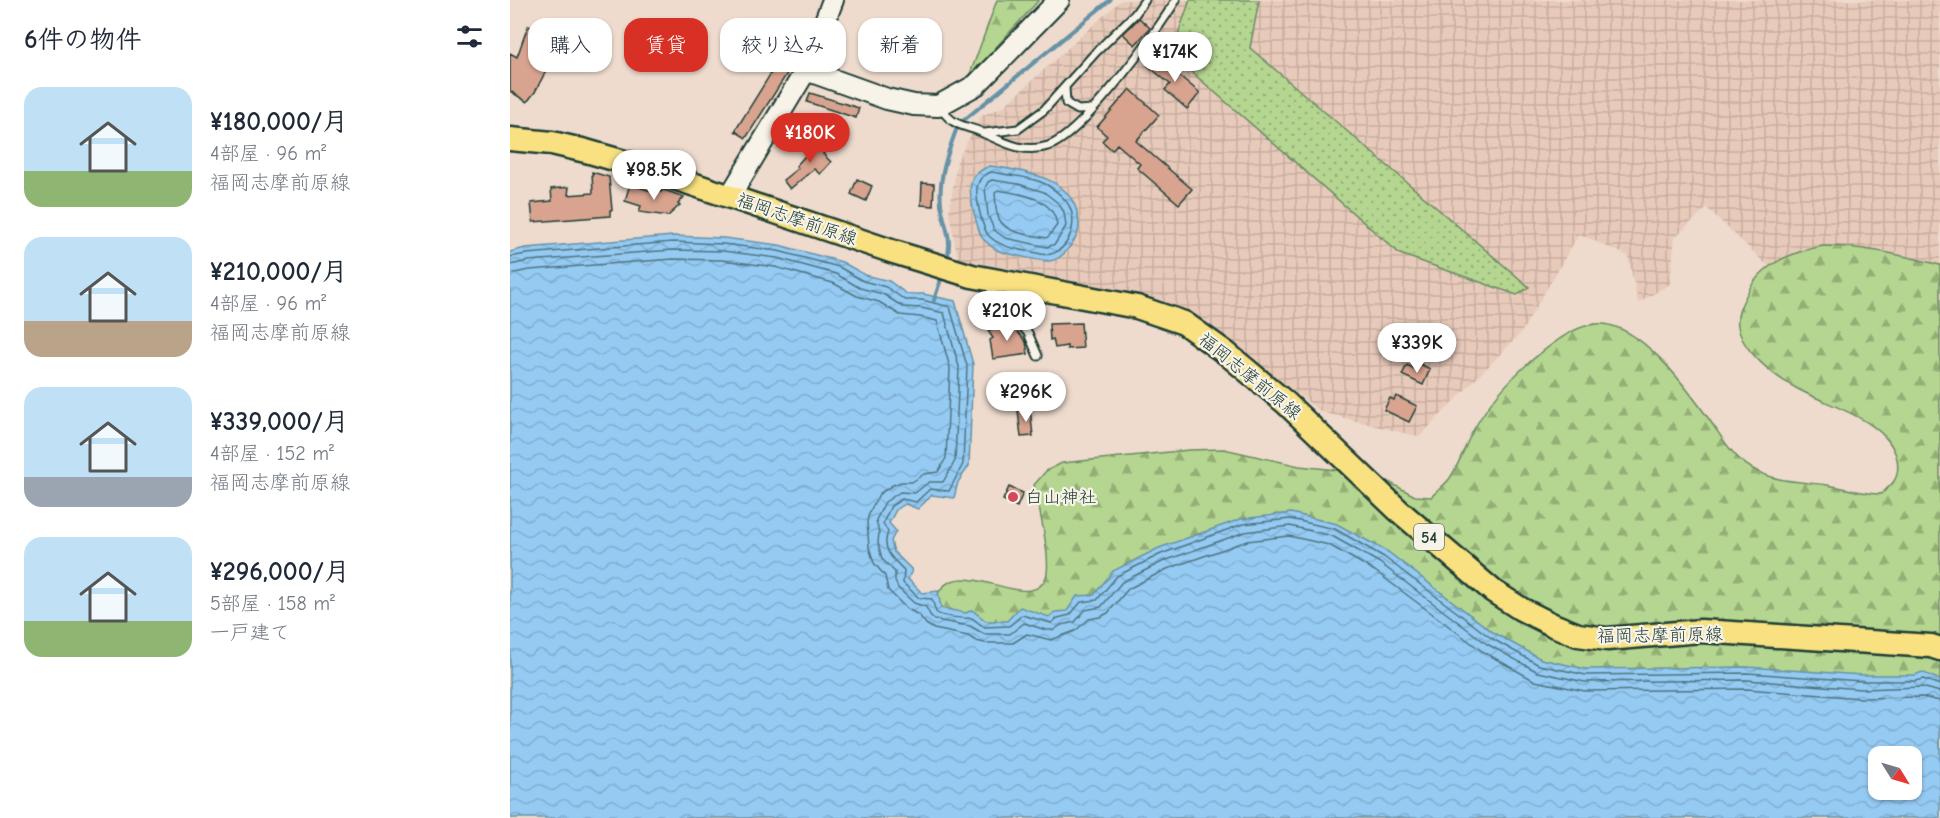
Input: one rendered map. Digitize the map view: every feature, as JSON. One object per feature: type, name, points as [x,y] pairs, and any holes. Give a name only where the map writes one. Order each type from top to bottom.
[{"type":"main road","name":"福岡志摩前原線","points":[[510,139],[552,143],[586,151],[730,196],[921,261],[982,278],[1089,296],[1137,307],[1184,324],[1226,353],[1286,403],[1398,510],[1493,591],[1553,626],[1578,635],[1607,639],[1701,631],[1931,646],[1940,649]]},
{"type":"street","points":[[826,18],[833,0]]},
{"type":"street","points":[[812,72],[887,99],[914,105],[938,106],[976,85],[1059,0]]},
{"type":"street","points":[[730,196],[805,72]]},
{"type":"lane","points":[[985,133],[1018,129],[1044,110],[1096,52],[1135,14],[1145,0]]},
{"type":"lane","points":[[938,106],[953,121],[985,133],[1000,142],[1020,149],[1047,147],[1067,136],[1093,109],[1121,76],[1176,0]]},
{"type":"lane","points":[[1065,87],[1066,103],[1078,110],[1093,109]]},
{"type":"lane","points":[[982,278],[1028,333],[1038,356]]},
{"type":"shaded area","points":[[1121,0],[1940,0],[1940,309],[1814,310],[1707,208],[1675,237],[1670,284],[1638,303],[1628,256],[1579,234],[1521,333],[1419,437],[1321,412],[1194,314],[1063,279],[958,259],[949,212],[957,161],[981,116],[1003,107]]},
{"type":"green space","points":[[997,0],[1039,0],[969,77]]},
{"type":"green space","points":[[1190,0],[1259,0],[1250,48],[1529,287],[1517,295],[1400,254],[1171,54]]},
{"type":"green space","points":[[1823,246],[1838,246],[1867,249],[1940,265],[1940,756],[1922,754],[1922,746],[1868,746],[1868,749],[1102,671],[933,606],[941,589],[952,581],[965,579],[1027,590],[1038,587],[1046,577],[1047,558],[1034,485],[1046,471],[1062,463],[1189,450],[1224,449],[1299,466],[1365,473],[1385,480],[1415,496],[1431,497],[1450,478],[1480,420],[1508,384],[1553,343],[1577,329],[1594,324],[1611,325],[1628,332],[1645,344],[1676,376],[1725,442],[1746,465],[1762,474],[1780,479],[1881,494],[1894,481],[1898,467],[1891,445],[1882,434],[1855,415],[1809,395],[1778,377],[1760,362],[1740,335],[1738,317],[1754,282],[1770,266],[1801,252]]},
{"type":"water","points":[[990,166],[1017,170],[1044,178],[1066,192],[1074,203],[1079,227],[1073,242],[1060,257],[1049,261],[1024,257],[999,251],[984,240],[976,222],[970,189],[976,175]]},
{"type":"water","points":[[673,236],[724,238],[779,245],[842,262],[865,275],[889,281],[907,294],[923,294],[955,301],[973,364],[969,466],[958,482],[954,498],[932,495],[918,509],[905,504],[896,510],[889,523],[896,531],[891,541],[894,552],[912,570],[908,579],[922,593],[938,591],[941,608],[966,613],[972,610],[986,621],[1007,621],[1020,607],[1049,617],[1055,612],[1067,611],[1077,596],[1094,595],[1113,571],[1159,548],[1241,519],[1291,513],[1337,524],[1388,552],[1494,633],[1541,659],[1586,669],[1747,667],[1862,675],[1915,675],[1922,672],[1940,680],[1940,818],[510,818],[510,252],[525,248]]},
{"type":"building","points":[[1139,18],[1150,28],[1135,45],[1123,34]]},
{"type":"building","points":[[528,26],[528,72],[545,72],[527,102],[510,91],[510,53],[517,57]]},
{"type":"building","points":[[1156,56],[1200,93],[1187,109],[1165,90],[1170,84],[1148,66]]},
{"type":"building","points":[[772,72],[788,72],[746,138],[735,131]]},
{"type":"building","points":[[1130,89],[1159,115],[1136,141],[1192,189],[1179,204],[1137,168],[1140,164],[1117,144],[1112,150],[1102,141],[1107,136],[1097,127]]},
{"type":"building","points":[[810,93],[859,108],[856,118],[807,102]]},
{"type":"building","points":[[820,139],[829,148],[823,154],[831,162],[820,174],[814,169],[790,189],[783,180],[798,168],[796,166]]},
{"type":"building","points":[[592,172],[609,177],[612,210],[610,210],[610,216],[533,222],[531,203],[552,201],[551,189],[569,187],[568,195],[593,193]]},
{"type":"building","points":[[857,179],[872,186],[866,201],[851,194]]},
{"type":"building","points":[[922,183],[934,184],[933,206],[921,205]]},
{"type":"building","points":[[630,184],[657,193],[662,190],[684,197],[678,204],[680,205],[668,216],[639,212],[641,206],[625,201]]},
{"type":"building","points":[[1008,320],[1026,342],[1028,354],[993,359],[990,340],[993,338],[988,331]]},
{"type":"building","points":[[1081,323],[1083,348],[1067,349],[1067,346],[1055,348],[1053,339],[1050,340],[1049,324]]},
{"type":"building","points":[[1420,364],[1430,369],[1423,385],[1402,375],[1407,365],[1417,370]]},
{"type":"building","points":[[1396,396],[1417,406],[1409,422],[1384,410],[1390,398],[1394,400]]},
{"type":"building","points":[[1030,408],[1033,436],[1021,437],[1018,410]]},
{"type":"building","points":[[1009,487],[1023,493],[1017,507],[1003,500]]},
{"type":"waterway","points":[[947,260],[949,238],[940,194],[945,163],[958,125],[1110,0]]},
{"type":"waterway","points":[[934,300],[942,276]]},
{"type":"place","name":"白山神社","points":[[1013,497]]}]
